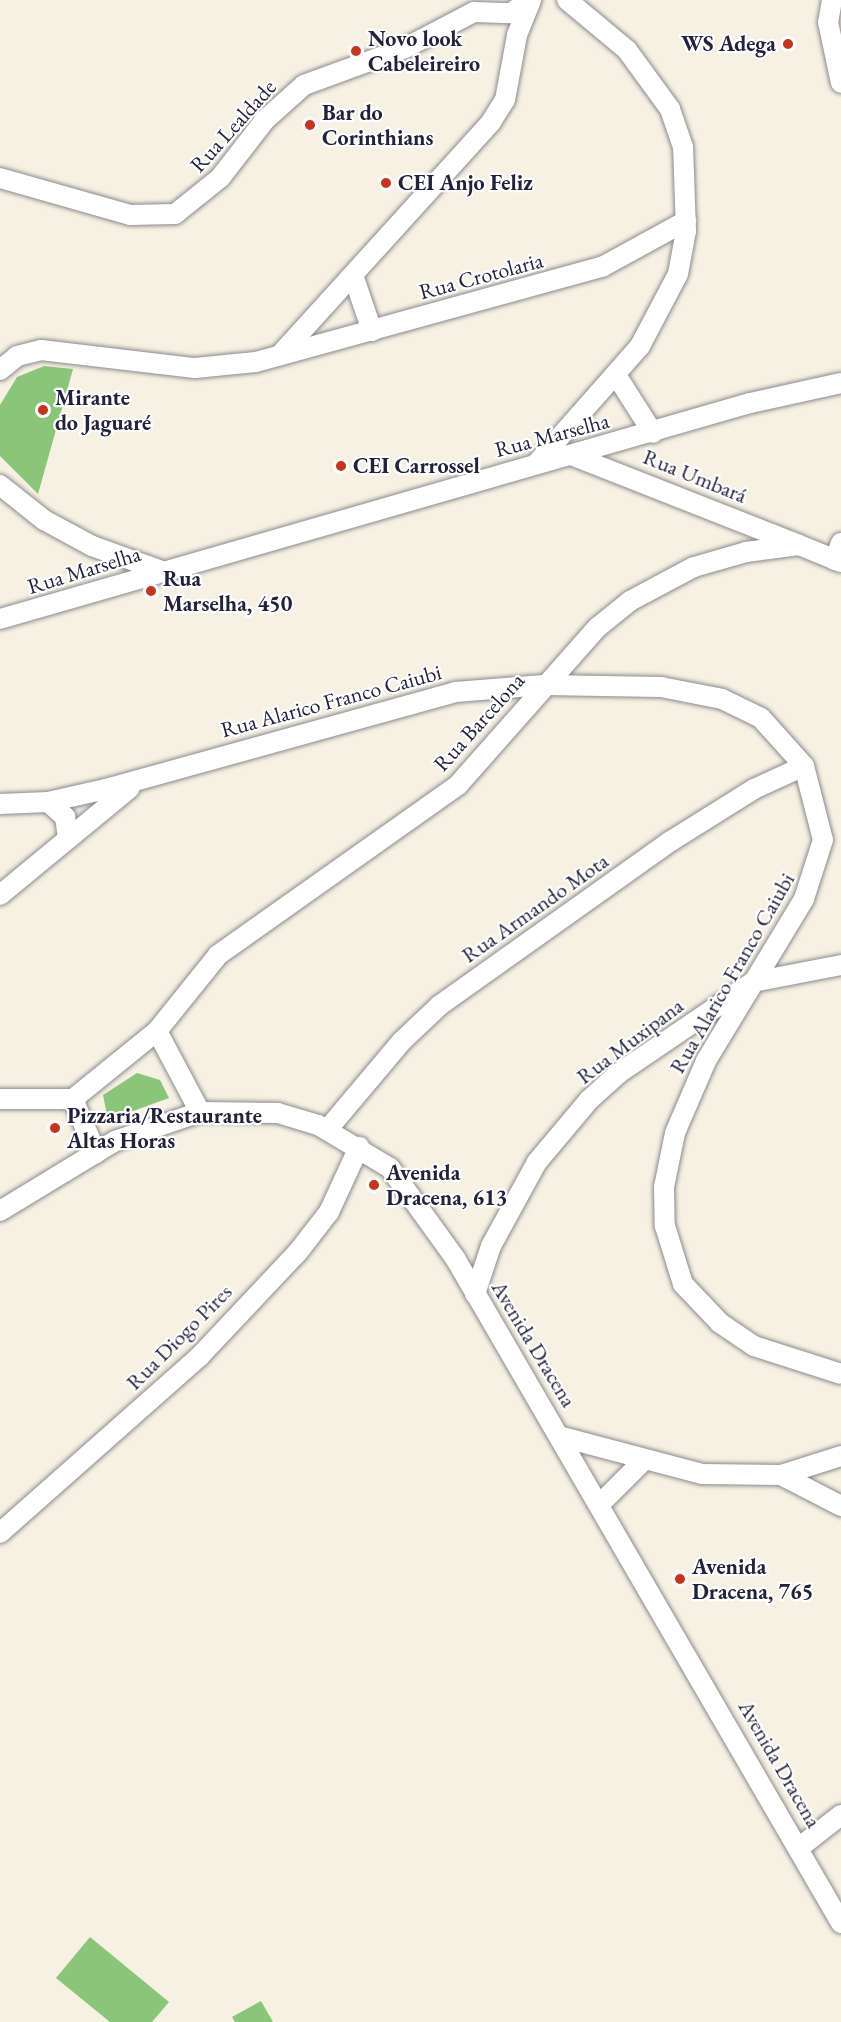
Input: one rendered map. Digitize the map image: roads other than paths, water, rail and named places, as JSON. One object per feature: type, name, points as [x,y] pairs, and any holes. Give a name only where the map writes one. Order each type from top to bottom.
[{"type":"street","name":"Rua Lealdade","points":[[0,178],[130,215],[175,214],[220,178],[265,120],[304,85],[405,48],[474,12],[511,13],[531,0]]},
{"type":"street","points":[[280,355],[354,278],[491,122],[505,100],[517,35],[531,0]]},
{"type":"street","points":[[537,463],[618,378],[678,274],[686,221],[683,147],[670,109],[627,50],[567,0]]},
{"type":"street","points":[[832,0],[828,22],[841,83]]},
{"type":"street","name":"Rua Crotolaria","points":[[0,370],[17,356],[41,350],[195,368],[280,355],[602,267],[686,221]]},
{"type":"street","points":[[354,278],[372,331]]},
{"type":"street","points":[[618,378],[653,433]]},
{"type":"street","name":"Rua Marselha","points":[[0,620],[537,463],[653,433],[750,402],[841,383]]},
{"type":"street","name":"Rua Umbará","points":[[571,455],[799,544]]},
{"type":"street","points":[[0,484],[44,520],[92,546],[162,571]]},
{"type":"street","points":[[799,544],[839,555]]},
{"type":"street","name":"Rua Barcelona","points":[[73,1099],[157,1031],[218,955],[458,785],[544,685],[612,613],[643,592],[722,557],[799,544]]},
{"type":"street","name":"Rua Alarico Franco Caiubi","points":[[0,804],[48,802],[455,692],[544,685],[661,687],[722,699],[761,718],[804,766],[819,808],[823,840],[816,873],[706,1060],[670,1146],[665,1226],[683,1284],[720,1323],[754,1346],[841,1374]]},
{"type":"street","name":"Rua Armando Mota","points":[[327,1130],[402,1041],[440,1005],[671,841],[754,789],[804,766]]},
{"type":"street","points":[[0,895],[144,777]]},
{"type":"street","points":[[48,802],[65,817],[68,839]]},
{"type":"street","name":"Rua Muxipana","points":[[475,1294],[491,1246],[520,1192],[574,1117],[620,1073],[753,982],[841,965]]},
{"type":"street","points":[[157,1031],[200,1112]]},
{"type":"street","points":[[0,1099],[73,1099],[96,1153]]},
{"type":"street","name":"Avenida Dracena","points":[[0,1211],[96,1153],[143,1129],[200,1112],[278,1113],[327,1130],[359,1147],[390,1168],[412,1192],[562,1437],[800,1847],[841,1923]]},
{"type":"street","name":"Rua Diogo Pires","points":[[0,1533],[199,1357],[298,1252],[328,1212],[359,1147]]},
{"type":"street","points":[[562,1437],[643,1461],[702,1474],[781,1475],[841,1456]]},
{"type":"street","points":[[600,1504],[643,1461]]},
{"type":"street","points":[[781,1475],[841,1505]]},
{"type":"street","points":[[800,1847],[841,1815]]},
{"type":"place","name":"WS Adega","points":[[788,44]]},
{"type":"place","name":"Novo look Cabeleireiro","points":[[356,51]]},
{"type":"place","name":"Bar do Corinthians","points":[[310,125]]},
{"type":"place","name":"CEI Anjo Feliz","points":[[386,183]]},
{"type":"place","name":"Mirante do Jaguaré","points":[[43,410]]},
{"type":"place","name":"CEI Carrossel","points":[[341,466]]},
{"type":"place","name":"Rua Marselha, 450","points":[[151,591]]},
{"type":"place","name":"Pizzaria/Restaurante Altas Horas","points":[[55,1128]]},
{"type":"place","name":"Avenida Dracena, 613","points":[[374,1185]]},
{"type":"place","name":"Avenida Dracena, 765","points":[[680,1579]]}]
